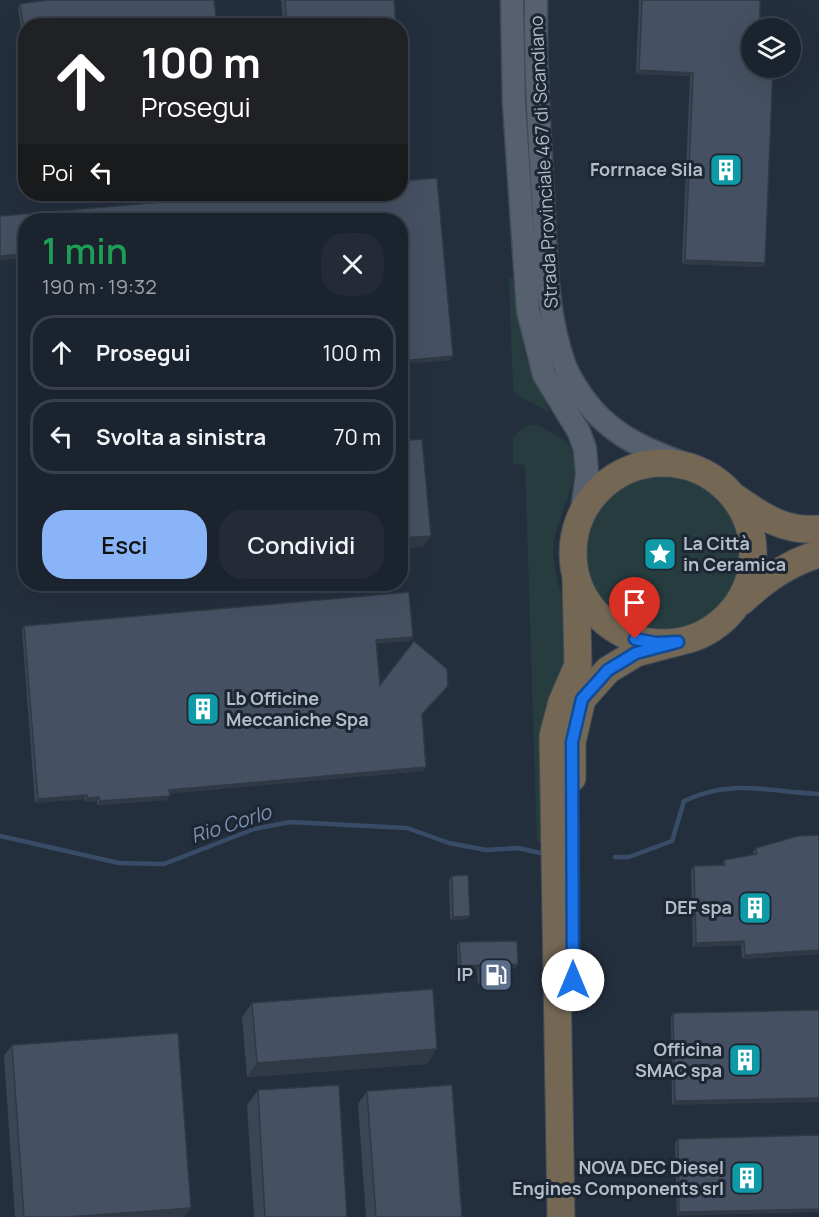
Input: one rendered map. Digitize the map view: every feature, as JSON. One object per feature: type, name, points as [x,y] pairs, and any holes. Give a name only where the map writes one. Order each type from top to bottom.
[{"type":"highway","name":"Strada Provinciale 467 di Scandiano","points":[[669,462],[696,468],[713,477],[733,495],[745,514],[753,540],[753,566],[749,582],[736,606],[723,621],[703,635],[678,642],[656,643],[635,639],[609,626],[588,604],[576,579],[572,550],[575,529],[582,511],[596,491],[617,474],[641,464],[669,462]]},
{"type":"highway","points":[[733,495],[766,520],[786,527],[819,529]]},
{"type":"highway","points":[[736,606],[780,571],[801,559],[819,554]]},
{"type":"highway","points":[[561,1217],[562,702],[578,665],[576,579]]},
{"type":"highway","points":[[575,1217],[562,739],[582,699],[608,670],[636,653],[678,642]]},
{"type":"main road","name":"Strada Provinciale 467 di Scandiano","points":[[512,0],[514,103],[528,311],[544,375],[579,432],[585,449],[587,475],[582,511]]},
{"type":"main road","name":"Strada Provinciale 467 di Scandiano","points":[[536,0],[535,50],[547,273],[555,331],[566,367],[581,394],[603,421],[632,443],[696,468]]},
{"type":"green space","points":[[509,278],[513,278],[525,356],[550,413],[517,395],[513,389]]},
{"type":"green space","points":[[531,424],[540,426],[568,442],[573,454],[574,467],[570,492],[557,530],[553,554],[556,577],[566,610],[568,632],[563,710],[549,841],[537,842],[525,465],[513,464],[513,438],[522,428]]},
{"type":"green space","points":[[662,473],[678,474],[693,479],[707,486],[719,496],[729,508],[736,522],[741,537],[741,569],[736,584],[729,598],[719,610],[707,620],[693,627],[678,632],[662,633],[646,632],[631,627],[617,620],[605,610],[595,598],[588,584],[583,569],[582,553],[583,537],[588,522],[595,508],[605,496],[617,486],[631,479],[646,474]]},
{"type":"building","points":[[48,0],[214,0],[216,18],[22,18],[20,4]]},
{"type":"building","points":[[285,0],[394,0],[395,18],[286,18]]},
{"type":"building","name":"Forrnace Sila","points":[[642,0],[760,0],[760,18],[741,18],[741,78],[773,78],[765,263],[685,260],[693,73],[639,70]]},
{"type":"building","points":[[437,178],[453,356],[408,360],[408,213],[35,213],[175,201],[408,201],[408,180]]},
{"type":"building","points":[[18,214],[18,254],[0,256],[0,216]]},
{"type":"building","points":[[422,439],[431,536],[408,537],[408,440]]},
{"type":"building","name":"Lb Officine Meccaniche Spa","points":[[409,592],[413,637],[376,640],[380,685],[414,641],[447,669],[448,686],[422,714],[426,767],[169,790],[170,796],[100,801],[99,797],[87,798],[87,795],[38,799],[24,626]]},
{"type":"building","name":"DEF spa","points":[[819,835],[819,950],[745,955],[744,941],[696,943],[694,866],[725,865],[724,860],[757,854],[756,848],[798,836]]},
{"type":"building","points":[[468,875],[470,916],[453,917],[452,876]]},
{"type":"building","points":[[517,941],[518,964],[498,965],[498,981],[481,980],[480,965],[461,966],[459,942]]},
{"type":"building","points":[[433,989],[437,1049],[257,1063],[252,1003]]},
{"type":"building","name":"Officina SMAC spa","points":[[819,1010],[819,1098],[675,1101],[673,1013]]},
{"type":"building","points":[[178,1033],[191,1208],[68,1217],[24,1217],[12,1045]]},
{"type":"building","points":[[339,1085],[347,1217],[265,1217],[258,1090]]},
{"type":"building","points":[[452,1085],[462,1217],[376,1217],[367,1091]]},
{"type":"building","name":"NOVA DEC Diesel Engines Components srl","points":[[819,1135],[819,1209],[679,1212],[678,1139]]},
{"type":"waterway","name":"Rio Corlo","points":[[615,857],[629,857],[672,841],[684,801],[702,794],[735,788],[819,794]]},
{"type":"waterway","name":"Rio Corlo","points":[[0,836],[119,863],[164,864],[254,829],[290,822],[407,828],[449,843],[486,850],[518,848],[545,854]]},
{"type":"place","name":"Forrnace Sila","points":[[726,170]]},
{"type":"place","name":"La Città in Ceramica","points":[[660,554]]},
{"type":"place","name":"Lb Officine Meccaniche Spa","points":[[203,709]]},
{"type":"place","name":"DEF spa","points":[[755,908]]},
{"type":"place","name":"IP","points":[[496,975]]},
{"type":"place","name":"Officina SMAC spa","points":[[745,1060]]},
{"type":"place","name":"NOVA DEC Diesel Engines Components srl","points":[[747,1178]]},
{"type":"route","points":[[573,980],[572,742],[582,699],[608,670],[636,653],[678,642],[656,643],[635,639]]}]
